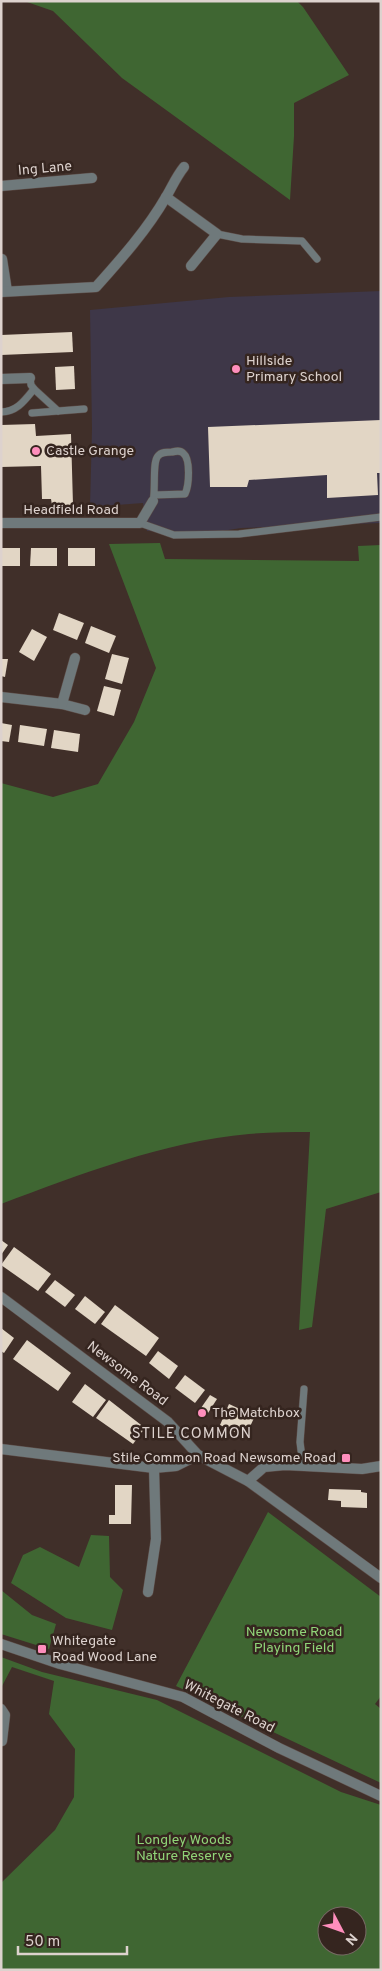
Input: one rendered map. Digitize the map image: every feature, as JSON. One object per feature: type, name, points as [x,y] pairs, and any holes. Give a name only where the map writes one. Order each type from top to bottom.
[{"type":"street","points":[[2,259],[4,292],[96,287],[127,252],[166,197],[174,180],[184,167]]},
{"type":"street","name":"Ing Lane","points":[[1,186],[92,178]]},
{"type":"street","points":[[166,197],[217,234],[192,266]]},
{"type":"street","points":[[1,379],[30,378]]},
{"type":"street","points":[[140,523],[154,498]]},
{"type":"street","name":"Headfield Road","points":[[1,523],[140,523]]},
{"type":"street","points":[[62,704],[76,658]]},
{"type":"street","points":[[1,697],[62,704],[85,710]]},
{"type":"street","name":"Newsome Road","points":[[1,1297],[168,1422],[198,1455],[248,1481],[381,1578]]},
{"type":"street","points":[[1,1450],[154,1468],[176,1466],[198,1455]]},
{"type":"street","points":[[248,1481],[264,1467],[362,1468],[381,1466]]},
{"type":"street","points":[[148,1592],[156,1539],[154,1468]]},
{"type":"street","name":"Whitegate Road","points":[[1,1644],[60,1664],[183,1697],[279,1748],[381,1796]]},
{"type":"street","points":[[1,1709],[5,1715],[2,1741]]},
{"type":"lane","points":[[217,234],[242,239],[302,241],[316,259]]},
{"type":"lane","points":[[30,378],[34,389],[58,411]]},
{"type":"lane","points":[[1,412],[7,412],[19,406],[34,389]]},
{"type":"lane","points":[[32,413],[84,409]]},
{"type":"lane","points":[[181,451],[187,459],[188,487],[185,494],[154,498],[155,462],[158,456],[163,452],[181,451]]},
{"type":"lane","points":[[140,523],[174,535],[238,534],[381,517]]},
{"type":"lane","points":[[303,1466],[300,1442],[304,1389]]},
{"type":"shaded area","name":"Hillside Primary School","points":[[381,291],[381,523],[241,528],[203,534],[147,531],[143,503],[90,507],[92,429],[90,310],[229,297]]},
{"type":"green space","points":[[1,1],[297,1],[349,75],[294,103],[290,200],[122,78],[53,11],[27,2]]},
{"type":"green space","points":[[160,543],[165,559],[359,561],[358,546],[381,545],[381,1192],[326,1209],[312,1327],[299,1330],[310,1132],[249,1134],[185,1144],[92,1171],[1,1204],[1,783],[53,797],[98,784],[134,722],[156,668],[109,544]]},
{"type":"green space","name":"Newsome Road Playing Field","points":[[268,1512],[381,1597],[381,1696],[375,1704],[381,1709],[381,1783],[176,1686]]},
{"type":"green space","points":[[91,1535],[109,1536],[110,1577],[123,1590],[112,1630],[66,1618],[11,1583],[23,1555],[40,1547],[79,1567]]},
{"type":"green space","points":[[1,1590],[32,1615],[56,1624],[49,1649],[1,1634]]},
{"type":"green space","name":"Longley Woods Nature Reserve","points":[[1,1657],[42,1672],[157,1700],[341,1792],[381,1805],[381,1970],[1,1970],[1,1883],[55,1830],[74,1797],[75,1749],[49,1714],[54,1681],[12,1667],[1,1688]]},
{"type":"building","points":[[72,332],[73,352],[1,355],[1,335]]},
{"type":"building","points":[[74,366],[75,389],[56,390],[55,367]]},
{"type":"building","points":[[381,420],[381,473],[377,473],[378,495],[327,498],[327,475],[249,480],[247,487],[210,487],[208,427]]},
{"type":"building","name":"Castle Grange","points":[[35,424],[36,436],[71,434],[73,505],[52,505],[51,499],[42,499],[41,466],[1,467],[1,425]]},
{"type":"building","points":[[1,548],[20,548],[20,566],[1,566]]},
{"type":"building","points":[[31,548],[57,548],[57,566],[30,566]]},
{"type":"building","points":[[68,548],[95,548],[95,566],[68,566]]},
{"type":"building","points":[[59,613],[84,623],[77,640],[53,630]]},
{"type":"building","points":[[91,626],[116,636],[109,653],[85,643]]},
{"type":"building","points":[[32,629],[47,637],[34,661],[19,652]]},
{"type":"building","points":[[112,654],[129,658],[122,684],[105,679]]},
{"type":"building","points":[[1,659],[8,659],[5,677],[1,676]]},
{"type":"building","points":[[104,686],[121,690],[114,716],[97,711]]},
{"type":"building","points":[[1,723],[12,725],[9,742],[1,741]]},
{"type":"building","points":[[20,725],[47,729],[44,746],[18,742]]},
{"type":"building","points":[[54,730],[80,734],[78,752],[51,748]]},
{"type":"building","points":[[1,1240],[8,1245],[1,1255]]},
{"type":"building","points":[[14,1247],[51,1274],[38,1291],[1,1265]]},
{"type":"building","points":[[55,1280],[75,1295],[65,1307],[45,1292]]},
{"type":"building","points":[[85,1296],[105,1312],[95,1324],[75,1309]]},
{"type":"building","points":[[115,1305],[159,1338],[146,1356],[101,1324]]},
{"type":"building","points":[[1,1328],[14,1338],[4,1353],[1,1351]]},
{"type":"building","points":[[27,1340],[71,1373],[58,1391],[13,1359]]},
{"type":"building","points":[[158,1351],[178,1366],[169,1379],[149,1363]]},
{"type":"building","points":[[185,1375],[205,1390],[195,1403],[175,1388]]},
{"type":"building","points":[[85,1384],[106,1400],[93,1417],[72,1402]]},
{"type":"building","points":[[210,1395],[217,1399],[208,1413],[201,1408]]},
{"type":"building","points":[[109,1400],[145,1428],[133,1444],[96,1418]]},
{"type":"building","points":[[229,1404],[255,1416],[245,1437],[220,1425]]},
{"type":"building","points":[[115,1485],[132,1485],[131,1524],[109,1524],[109,1515],[115,1515]]},
{"type":"building","points":[[329,1489],[361,1490],[361,1492],[367,1493],[367,1508],[341,1507],[341,1501],[328,1500]]},
{"type":"place","name":"Hillside Primary School","points":[[236,369]]},
{"type":"place","name":"Castle Grange","points":[[36,451]]},
{"type":"place","name":"The Matchbox","points":[[202,1413]]},
{"type":"place","name":"Stile Common Road Newsome Road","points":[[346,1458]]},
{"type":"place","name":"Whitegate Road Wood Lane","points":[[42,1649]]},
{"type":"district","name":"STILE COMMON","points":[[192,1434]]}]
